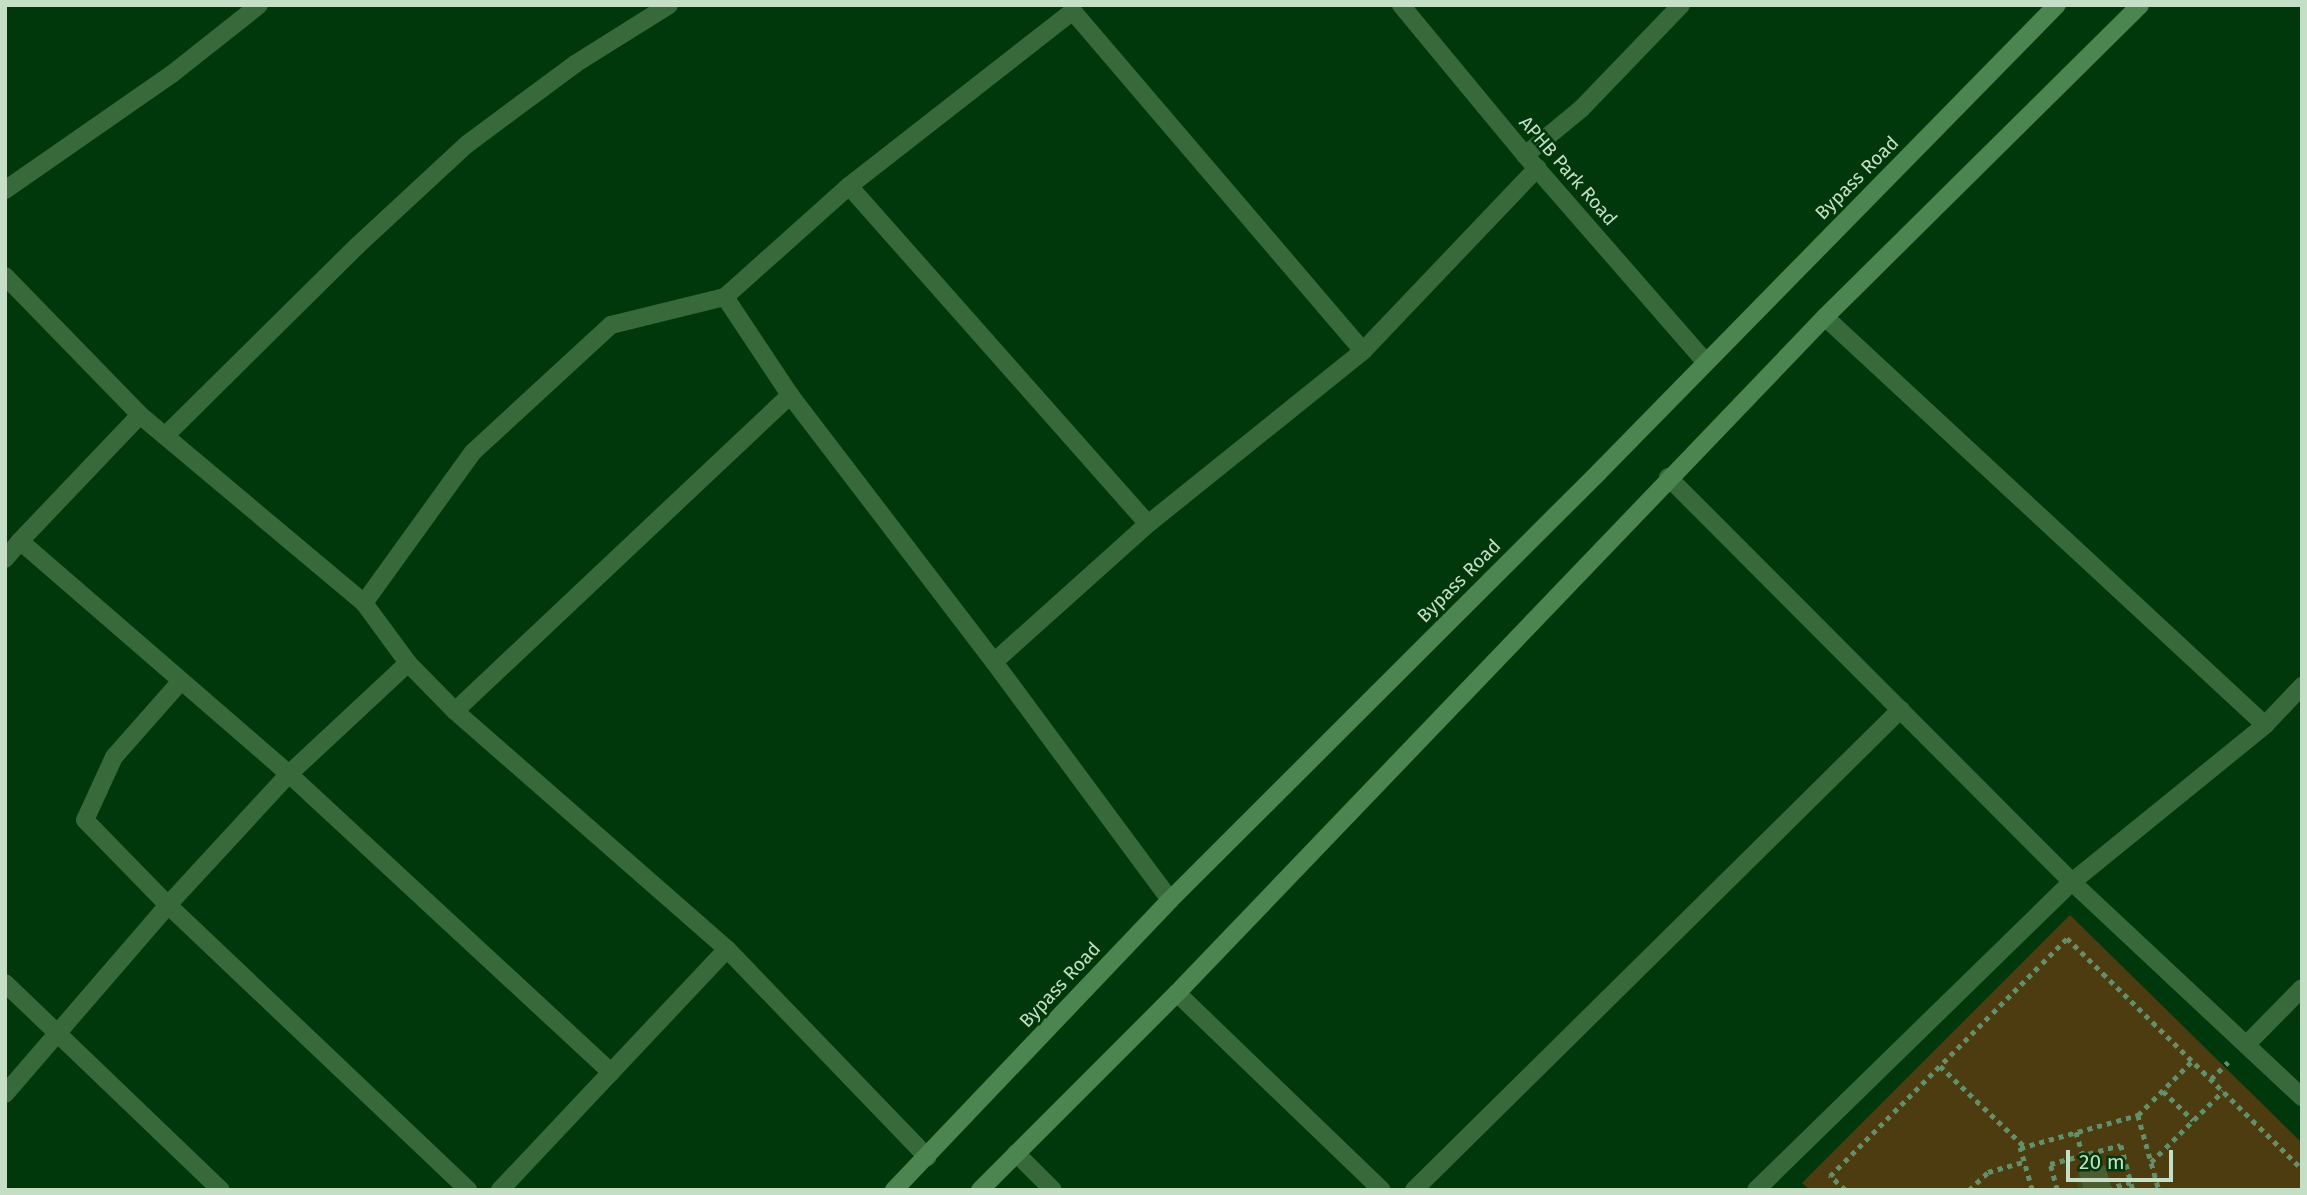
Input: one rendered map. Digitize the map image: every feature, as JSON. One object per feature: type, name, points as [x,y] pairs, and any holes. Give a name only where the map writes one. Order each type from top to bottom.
[{"type":"main road","name":"Bypass Road","points":[[894,1190],[1170,900],[1599,471],[2057,5]]},
{"type":"main road","points":[[980,1190],[1177,993],[1668,477],[1825,317],[2140,5]]},
{"type":"street","points":[[5,190],[173,74],[259,5]]},
{"type":"street","points":[[165,436],[357,246],[466,145],[575,64],[669,5]]},
{"type":"street","name":"APHB Park Road","points":[[1401,5],[1531,161],[1705,361]]},
{"type":"street","points":[[994,662],[1148,524],[1363,351],[1531,161],[1681,5]]},
{"type":"street","points":[[364,603],[473,452],[611,325],[725,297],[849,186],[1071,8],[1363,351]]},
{"type":"street","points":[[849,186],[1148,524]]},
{"type":"street","points":[[5,276],[140,415],[364,603],[408,663],[455,712],[727,948],[927,1157]]},
{"type":"street","points":[[725,297],[790,395],[994,662],[1170,900]]},
{"type":"street","points":[[1825,317],[2264,725]]},
{"type":"street","points":[[455,712],[790,395]]},
{"type":"street","points":[[5,559],[140,415]]},
{"type":"street","points":[[1668,477],[2072,882],[2302,1097]]},
{"type":"street","points":[[20,541],[289,774],[611,1072]]},
{"type":"street","points":[[5,1094],[169,905],[289,774],[408,663]]},
{"type":"street","points":[[181,681],[114,757],[85,820],[169,905],[468,1190]]},
{"type":"street","points":[[1768,1186],[2072,882],[2264,725],[2302,686]]},
{"type":"street","points":[[1414,1190],[1901,709]]},
{"type":"street","points":[[500,1190],[727,948]]},
{"type":"street","points":[[5,983],[221,1190]]},
{"type":"street","points":[[2247,1044],[2302,988]]},
{"type":"street","points":[[1177,993],[1382,1190]]},
{"type":"street","points":[[1016,1153],[1053,1190]]},
{"type":"path","points":[[1845,1190],[1830,1176],[2067,938],[2302,1169]]},
{"type":"path","points":[[2032,1190],[2020,1148],[2138,1115],[2192,1061]]},
{"type":"path","points":[[1940,1066],[2025,1147]]},
{"type":"path","points":[[2162,1091],[2193,1121]]},
{"type":"path","points":[[2151,1161],[2223,1091]]},
{"type":"path","points":[[2138,1115],[2159,1190]]},
{"type":"path","points":[[2076,1132],[2082,1155]]},
{"type":"path","points":[[2057,1190],[2050,1164],[2120,1145],[2133,1190]]},
{"type":"path","points":[[1969,1190],[1988,1171],[2024,1161]]},
{"type":"path","points":[[2106,1189],[2131,1182]]},
{"type":"shaded area","points":[[2070,915],[2302,1143],[2302,1190],[1810,1190],[1802,1183]]},
{"type":"building","points":[[2105,1165],[2112,1190],[2084,1190],[2079,1172]]}]
